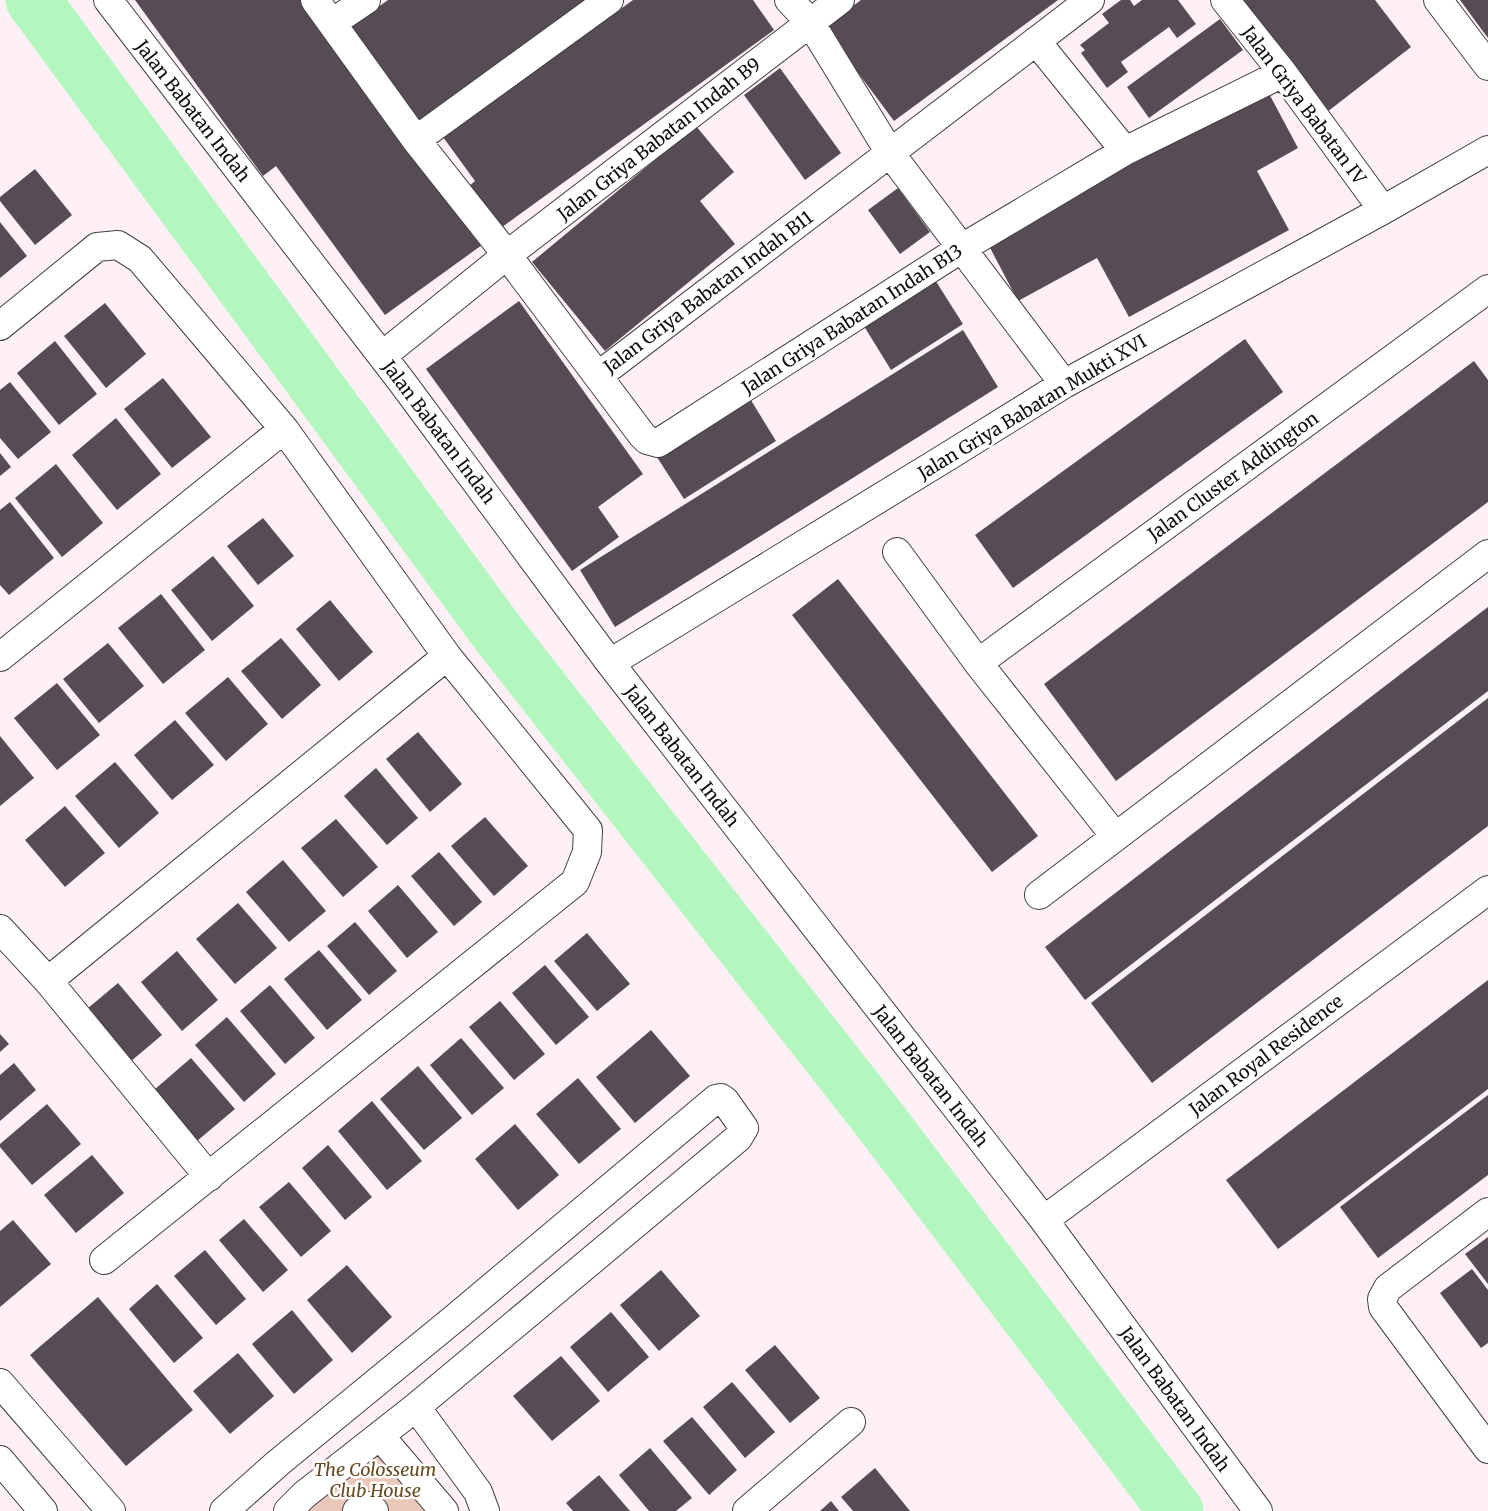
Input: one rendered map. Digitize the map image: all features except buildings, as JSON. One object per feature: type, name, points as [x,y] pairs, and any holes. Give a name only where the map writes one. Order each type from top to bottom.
[{"type":"street","name":"Jalan Babatan Indah","points":[[108,0],[382,356],[610,663],[1044,1220],[1258,1511]]},
{"type":"street","points":[[316,0],[416,140],[507,255]]},
{"type":"street","points":[[332,23],[366,0]]},
{"type":"street","points":[[416,140],[609,0]]},
{"type":"street","points":[[789,0],[810,22],[890,153],[1064,384]]},
{"type":"street","name":"Jalan Griya Babatan Indah B9","points":[[382,356],[507,255],[840,0]]},
{"type":"street","name":"Jalan Griya Babatan Indah B11","points":[[507,255],[598,376],[1090,0]]},
{"type":"street","name":"Jalan Griya Babatan IV","points":[[1224,0],[1283,74],[1383,210]]},
{"type":"street","points":[[1438,0],[1488,66]]},
{"type":"street","points":[[1036,42],[1125,151]]},
{"type":"street","name":"Jalan Griya Babatan Indah B13","points":[[598,376],[642,435],[647,440],[658,442],[962,248],[1125,151],[1283,74]]},
{"type":"street","name":"Jalan Griya Babatan Mukti XVI","points":[[610,663],[1064,384],[1383,210],[1488,150]]},
{"type":"street","points":[[0,326],[97,247],[118,245],[140,259],[284,429],[447,656],[588,830],[587,852],[575,882],[210,1177],[104,1260]]},
{"type":"street","name":"Jalan Cluster Addington","points":[[978,663],[1488,289]]},
{"type":"street","points":[[0,657],[284,429]]},
{"type":"street","points":[[896,552],[978,663],[1115,836]]},
{"type":"street","points":[[1039,895],[1488,554]]},
{"type":"street","points":[[48,981],[447,656]]},
{"type":"street","name":"Jalan Royal Residence","points":[[1044,1220],[1488,890]]},
{"type":"street","points":[[0,930],[48,981],[210,1177]]},
{"type":"street","points":[[224,1511],[278,1464],[716,1099],[721,1098],[725,1101],[744,1128],[738,1138],[416,1407],[296,1503],[278,1464]]},
{"type":"street","points":[[1488,1212],[1388,1288],[1382,1299],[1382,1307],[1488,1448]]},
{"type":"street","points":[[455,1318],[481,1352]]},
{"type":"street","points":[[0,1383],[111,1511]]},
{"type":"street","points":[[416,1407],[478,1492],[485,1511]]},
{"type":"street","points":[[747,1511],[851,1422]]},
{"type":"street","points":[[380,1436],[444,1511]]},
{"type":"street","points":[[0,1460],[42,1511]]},
{"type":"street","points":[[357,1511],[367,1506],[374,1511]]},
{"type":"green space","name":"The Colosseum Club House","points":[[380,1436],[444,1511],[285,1511]]},
{"type":"waterway","points":[[33,0],[500,636],[878,1118],[1176,1511]]}]
